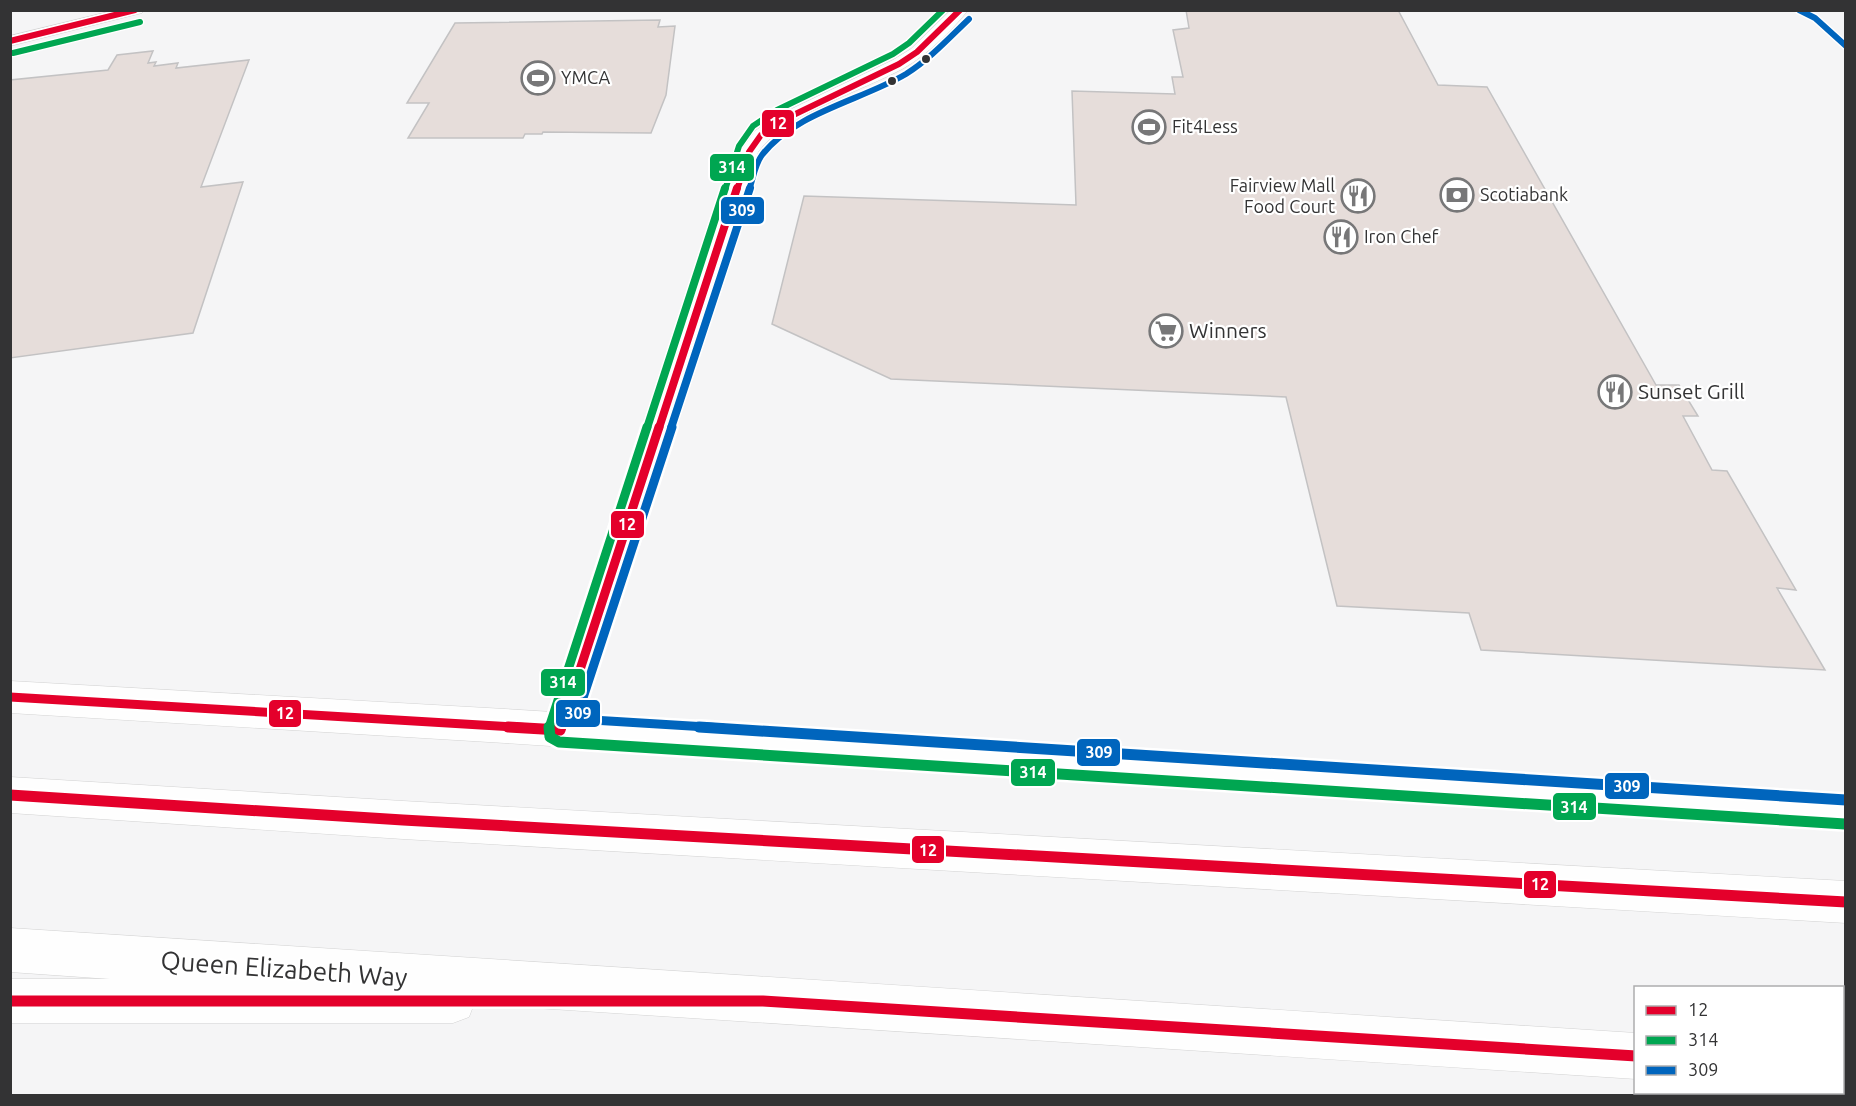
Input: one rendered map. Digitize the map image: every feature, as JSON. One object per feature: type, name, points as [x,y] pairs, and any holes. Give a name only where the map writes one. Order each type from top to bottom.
[{"type":"main road","points":[[10,697],[1845,812]]},
{"type":"main road","points":[[10,795],[403,820],[1845,902]]},
{"type":"main road","name":"Queen Elizabeth Way","points":[[10,950],[763,1001],[1634,1056]]},
{"type":"main road","points":[[10,1001],[763,1001]]},
{"type":"street","points":[[10,41],[137,10]]},
{"type":"street","points":[[560,730],[748,152],[761,135],[783,120],[899,64],[917,52],[961,10]]},
{"type":"building","points":[[1186,10],[1398,10],[1438,85],[1487,87],[1656,385],[1679,385],[1698,416],[1683,416],[1712,470],[1727,471],[1796,590],[1777,588],[1825,670],[1481,650],[1469,613],[1337,606],[1286,397],[891,379],[772,324],[804,196],[1076,205],[1072,91],[1175,94],[1172,77],[1183,77],[1173,30],[1189,28]]},
{"type":"building","name":"YMCA","points":[[660,20],[658,27],[675,26],[666,95],[651,133],[543,132],[542,134],[525,134],[523,138],[408,138],[429,103],[407,103],[455,23]]},
{"type":"building","points":[[153,51],[148,63],[156,62],[154,66],[178,63],[176,68],[249,60],[201,187],[243,182],[193,333],[10,358],[10,80],[108,70],[117,55]]},
{"type":"transit line","name":"12","points":[[10,41],[135,10]]},
{"type":"transit line","name":"314","points":[[943,10],[909,43],[893,54],[777,110],[753,126],[739,146],[549,726],[549,734],[554,740],[1845,824]]},
{"type":"transit line","name":"12","points":[[560,730],[749,152],[761,135],[783,120],[899,64],[917,52],[960,10]]},
{"type":"transit line","name":"309","points":[[1799,10],[1815,18],[1846,46]]},
{"type":"transit line","name":"309","points":[[969,19],[939,48],[907,73],[808,120],[773,143],[760,157],[576,719],[1846,800]]},
{"type":"transit line","name":"314","points":[[13,53],[140,22]]},
{"type":"transit line","name":"12","points":[[10,697],[560,730]]},
{"type":"transit line","name":"12","points":[[10,795],[403,820],[1846,902]]},
{"type":"transit line","name":"12","points":[[10,1001],[763,1001],[1634,1056]]},
{"type":"place","name":"YMCA","points":[[538,78]]},
{"type":"place","name":"Fit4Less","points":[[1149,127]]},
{"type":"place","name":"Scotiabank","points":[[1457,195]]},
{"type":"place","name":"Fairview Mall Food Court","points":[[1358,196]]},
{"type":"place","name":"Iron Chef","points":[[1341,237]]},
{"type":"place","name":"Winners","points":[[1166,331]]},
{"type":"place","name":"Sunset Grill","points":[[1615,392]]}]
